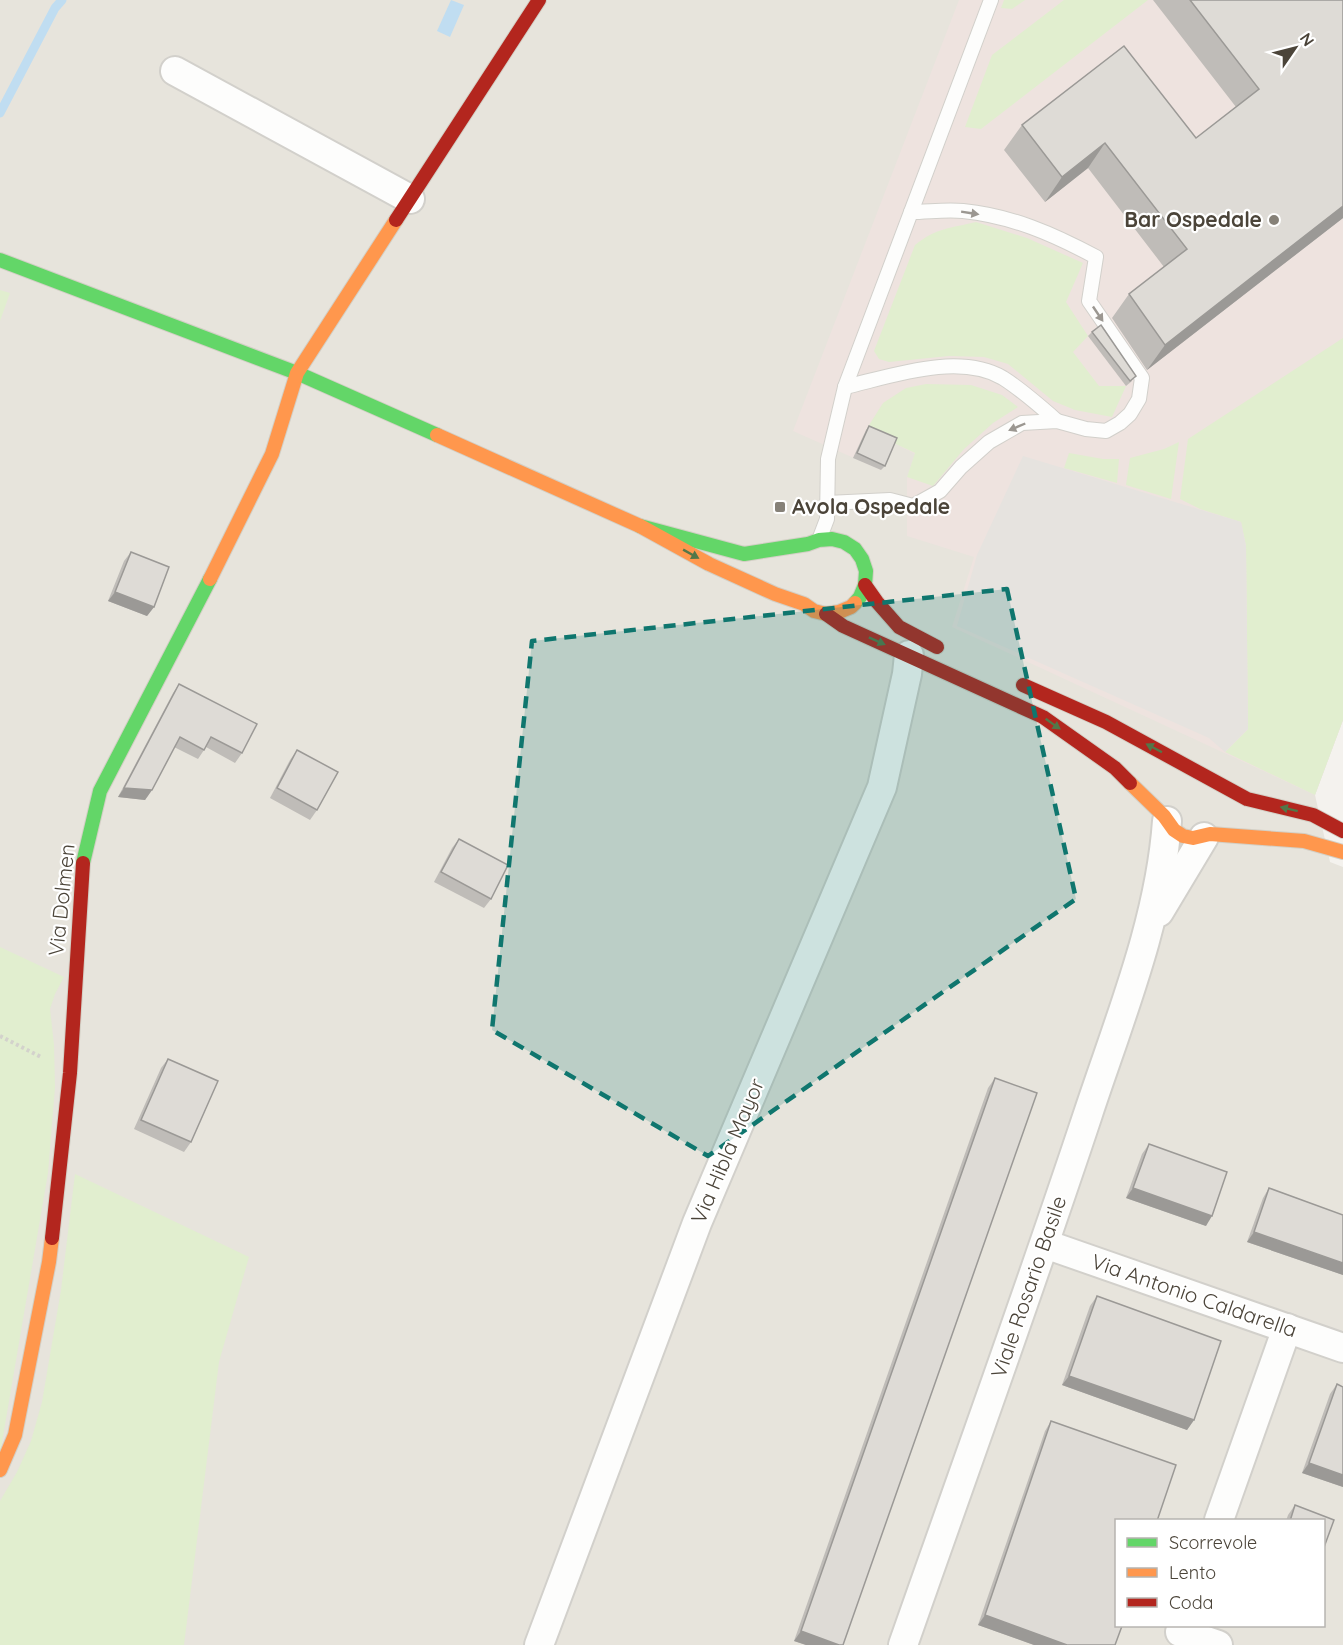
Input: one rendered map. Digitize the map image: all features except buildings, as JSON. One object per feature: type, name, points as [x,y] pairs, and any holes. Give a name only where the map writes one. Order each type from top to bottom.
[{"type":"main road","name":"Via Dolmen","points":[[0,1470],[15,1435],[49,1262],[70,1073],[83,862],[100,791],[182,635],[272,454],[297,373],[539,0]]},
{"type":"main road","points":[[0,260],[297,373],[640,526],[709,564],[775,594],[804,604]]},
{"type":"main road","points":[[640,526],[744,554],[832,538],[844,542],[855,549],[862,559],[866,571],[865,585],[860,597],[851,607],[826,614]]},
{"type":"main road","points":[[794,562],[800,552],[814,542]]},
{"type":"main road","points":[[792,584],[796,595],[814,611],[826,614],[843,626],[1043,717],[1115,768],[1165,811],[1174,830],[1183,836],[1193,838],[1212,831],[1304,841],[1343,852]]},
{"type":"main road","points":[[865,585],[899,627],[948,652]]},
{"type":"main road","points":[[1012,680],[1106,722],[1247,799],[1313,815],[1343,831]]},
{"type":"main road","points":[[1176,780],[1184,775],[1195,773],[1210,778],[1222,788],[1227,807]]},
{"type":"street","points":[[175,71],[410,199]]},
{"type":"street","name":"Via Hibla Mayor","points":[[539,1645],[697,1223],[882,787],[907,674],[909,655]]},
{"type":"street","points":[[1150,927],[1166,841],[1165,811]]},
{"type":"street","points":[[1150,927],[1212,831]]},
{"type":"street","name":"Viale Rosario Basile","points":[[903,1645],[1045,1244],[1150,927]]},
{"type":"street","name":"Via Antonio Caldarella","points":[[1045,1244],[1343,1348]]},
{"type":"street","points":[[1220,1519],[1287,1328]]},
{"type":"street","points":[[1179,1634],[1218,1645]]},
{"type":"lane","points":[[814,542],[827,519],[828,459],[846,387],[991,0]]},
{"type":"lane","points":[[827,503],[890,500],[913,506],[940,491],[961,467],[989,442],[1022,423],[1057,421],[1086,429],[1106,431],[1130,414],[1139,399],[1142,378],[1089,301],[1096,257],[1061,238],[1014,220],[962,211],[911,212]]},
{"type":"lane","points":[[846,387],[936,367],[970,366],[1002,377],[1057,421]]},
{"type":"path","points":[[0,1036],[70,1073]]},
{"type":"highlighted area","points":[[1007,589],[1076,899],[708,1156],[492,1030],[532,641]]},
{"type":"shaded area","points":[[0,0],[1343,0],[1343,720],[1315,795],[1330,862],[1343,867],[1343,1645],[0,1645]]},
{"type":"shaded area","points":[[959,0],[1343,0],[1343,720],[1315,795],[952,627],[974,557],[907,536],[907,477],[915,454],[894,443],[881,470],[793,431]]},
{"type":"shaded area","points":[[1023,456],[1241,522],[1246,546],[1248,729],[1225,752],[1209,738],[957,626],[977,555]]},
{"type":"green space","points":[[1004,0],[1025,0],[1012,9],[1001,8]]},
{"type":"green space","points":[[1064,0],[1148,0],[981,129],[965,127],[992,55]]},
{"type":"green space","points":[[976,222],[1027,238],[1083,263],[1066,302],[1088,336],[1073,352],[1099,386],[1126,386],[1112,417],[1075,410],[1053,401],[1008,364],[984,357],[949,356],[889,362],[879,359],[874,351],[915,245],[937,232]]},
{"type":"green space","points":[[0,290],[10,293],[0,321]]},
{"type":"green space","points":[[1343,338],[1343,720],[1315,795],[1225,752],[1248,729],[1246,546],[1241,522],[1200,509],[1180,499],[1188,439]]},
{"type":"green space","points":[[926,384],[971,385],[1002,395],[1018,407],[993,423],[964,449],[933,486],[907,477],[915,453],[866,430],[883,403],[906,388]]},
{"type":"green space","points":[[1179,442],[1171,499],[1126,485],[1130,458],[1164,449]]},
{"type":"green space","points":[[1069,453],[1103,459],[1119,459],[1117,483],[1064,468]]},
{"type":"green space","points":[[0,947],[64,977],[50,1009],[55,1087],[48,1173],[0,1454]]},
{"type":"green space","points":[[75,1174],[249,1257],[219,1362],[184,1645],[0,1645],[0,1501],[31,1441],[42,1402],[61,1290]]},
{"type":"water","points":[[451,0],[464,5],[450,37],[437,31]]},
{"type":"waterway","points":[[0,113],[55,8],[62,0]]},
{"type":"traffic: fast","points":[[0,260],[297,373],[437,435]]},
{"type":"traffic: fast","points":[[640,526],[744,554],[808,544],[819,540],[832,539],[844,542],[855,549],[866,571],[865,585],[855,603]]},
{"type":"traffic: fast","points":[[83,863],[100,791],[210,579]]},
{"type":"traffic: slow","points":[[210,579],[272,454],[297,373],[396,220]]},
{"type":"traffic: slow","points":[[437,435],[640,526],[709,564],[775,594],[804,604],[814,611],[826,614],[839,612],[855,603]]},
{"type":"traffic: slow","points":[[1130,783],[1164,816],[1174,830],[1183,836],[1193,838],[1210,834],[1304,841],[1343,852]]},
{"type":"traffic: slow","points":[[0,1470],[15,1435],[52,1238]]},
{"type":"traffic: jam","points":[[396,220],[539,0]]},
{"type":"traffic: jam","points":[[865,585],[899,627],[937,647]]},
{"type":"traffic: jam","points":[[826,614],[843,626],[1043,717],[1115,768],[1130,783]]},
{"type":"traffic: jam","points":[[1023,685],[1106,722],[1247,799],[1313,815],[1343,831]]},
{"type":"traffic: jam","points":[[52,1238],[70,1073],[83,863]]},
{"type":"place","name":"Bar Ospedale","points":[[1274,220]]},
{"type":"place","name":"Avola Ospedale","points":[[780,507]]}]
